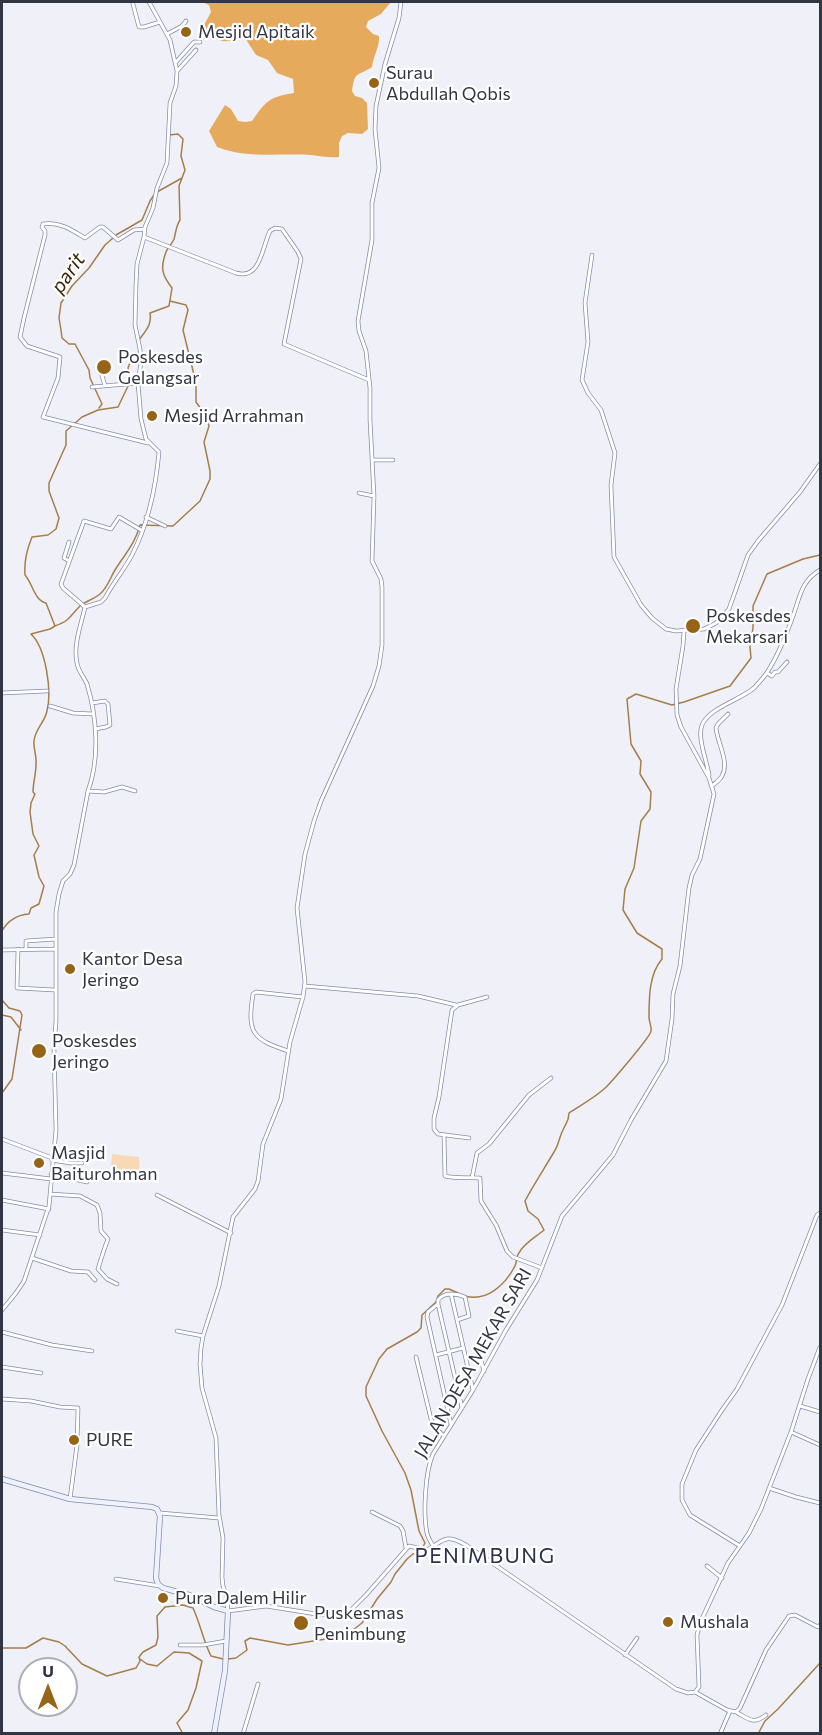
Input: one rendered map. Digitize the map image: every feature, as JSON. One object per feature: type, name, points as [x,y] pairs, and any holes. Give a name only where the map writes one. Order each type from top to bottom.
[{"type":"street","points":[[149,2],[167,34],[176,66],[176,86],[170,103],[166,167],[144,229],[135,285],[135,325],[140,349],[141,371],[138,383],[142,426],[150,444]]},
{"type":"street","points":[[214,1734],[225,1665],[228,1613],[222,1577],[223,1538],[219,1518],[216,1438],[200,1381],[200,1357],[203,1336],[217,1293],[233,1217],[255,1189],[258,1181],[263,1144],[281,1099],[288,1051],[303,997],[305,986],[297,908],[306,848],[325,791],[373,686],[382,652],[382,587],[372,558],[374,496],[369,380],[366,351],[358,321],[372,240],[372,203],[379,168],[375,129],[376,106],[401,2]]},
{"type":"street","points":[[133,4],[139,27],[160,22]]},
{"type":"street","points":[[167,34],[182,26],[186,21]]},
{"type":"street","points":[[176,66],[194,42],[200,42]]},
{"type":"street","points":[[176,66],[196,50]]},
{"type":"street","points":[[85,607],[101,602],[105,598],[131,556],[154,490],[159,452],[150,444],[43,417],[58,378],[60,358],[27,346],[20,337],[22,324],[45,235],[43,224],[63,226],[85,238],[100,227],[104,227],[114,238],[120,240],[134,230],[144,229]]},
{"type":"street","points":[[144,237],[243,274],[251,272],[257,266],[270,231],[276,227],[282,229],[301,259],[284,344],[369,380]]},
{"type":"street","points":[[592,255],[585,303],[588,342],[582,380],[600,410],[615,453],[611,485],[614,557],[646,612],[666,629],[684,631],[704,629],[714,625],[729,609],[748,555],[820,464]]},
{"type":"street","points":[[101,372],[105,386]]},
{"type":"street","points":[[92,387],[138,383]]},
{"type":"street","points":[[373,460],[393,460]]},
{"type":"street","points":[[359,493],[374,496]]},
{"type":"street","points":[[85,607],[62,587],[84,521],[111,529],[119,517],[140,529]]},
{"type":"street","points":[[146,517],[165,526]]},
{"type":"street","points":[[69,542],[64,558],[69,561]]},
{"type":"street","points":[[710,778],[702,740],[702,726],[717,710],[753,689],[767,673],[782,644],[800,593],[808,581],[820,570]]},
{"type":"street","points":[[2,1310],[21,1285],[49,1209],[56,1130],[54,1049],[58,894],[63,881],[70,874],[74,865],[95,757],[92,703],[87,684],[76,660],[78,635],[85,607]]},
{"type":"street","name":"JALAN DESA MEKAR SARI","points":[[433,1546],[427,1534],[426,1478],[430,1460],[536,1283],[562,1216],[613,1155],[666,1061],[673,994],[680,966],[690,879],[700,859],[714,796],[710,778],[681,727],[676,710],[676,682],[684,631]]},
{"type":"street","points":[[767,673],[772,675],[787,662]]},
{"type":"street","points":[[2,693],[46,691]]},
{"type":"street","points":[[92,703],[101,700],[107,702],[110,723],[109,726],[94,729]]},
{"type":"street","points":[[50,706],[73,713],[93,714]]},
{"type":"street","points":[[712,786],[722,777],[724,767],[716,728],[728,714]]},
{"type":"street","points":[[88,791],[104,792],[122,788],[135,791]]},
{"type":"street","points":[[26,949],[26,941],[56,939]]},
{"type":"street","points":[[18,949],[16,988],[55,990]]},
{"type":"street","points":[[2,950],[56,950]]},
{"type":"street","points":[[305,986],[418,996],[458,1005],[486,997]]},
{"type":"street","points":[[288,1051],[267,1044],[255,1034],[251,1023],[253,994],[256,992],[303,997]]},
{"type":"street","points":[[458,1005],[452,1012],[434,1129],[436,1133],[444,1136],[469,1138]]},
{"type":"street","points":[[472,1178],[477,1153],[489,1144],[529,1095],[551,1078]]},
{"type":"street","points":[[444,1136],[444,1175],[480,1178],[482,1204],[496,1225],[507,1251],[513,1257],[542,1268]]},
{"type":"street","points":[[2,1139],[52,1159],[81,1163]]},
{"type":"street","points":[[2,1173],[87,1182]]},
{"type":"street","points":[[50,1194],[80,1196],[90,1199],[97,1205],[101,1231],[108,1239],[98,1269],[107,1279],[117,1284]]},
{"type":"street","points":[[157,1195],[231,1233]]},
{"type":"street","points":[[2,1200],[49,1209]]},
{"type":"street","points":[[740,1546],[696,1520],[688,1512],[681,1496],[683,1479],[696,1450],[737,1389],[782,1305],[816,1215],[820,1212]]},
{"type":"street","points":[[2,1230],[40,1235]]},
{"type":"street","points":[[32,1258],[71,1271],[88,1272],[95,1280]]},
{"type":"street","points":[[451,1294],[473,1390]]},
{"type":"street","points":[[457,1320],[470,1314],[465,1297],[451,1294],[441,1296],[438,1304],[462,1408]]},
{"type":"street","points":[[438,1304],[427,1314],[451,1426]]},
{"type":"street","points":[[177,1331],[203,1336]]},
{"type":"street","points":[[2,1332],[52,1346],[92,1351]]},
{"type":"street","points":[[477,1346],[484,1371]]},
{"type":"street","points":[[695,1692],[699,1687],[698,1628],[728,1563],[752,1527],[769,1488],[820,1347]]},
{"type":"street","points":[[436,1355],[463,1348]]},
{"type":"street","points":[[416,1357],[431,1419],[435,1428],[444,1436]]},
{"type":"street","points":[[2,1367],[41,1373]]},
{"type":"street","points":[[2,1399],[31,1401],[60,1407],[78,1407],[77,1445],[70,1500]]},
{"type":"street","points":[[800,1406],[820,1412]]},
{"type":"street","points":[[791,1432],[820,1445]]},
{"type":"street","points":[[2,1479],[70,1500],[157,1509],[160,1514],[156,1580],[160,1586]]},
{"type":"street","points":[[769,1488],[820,1503]]},
{"type":"street","points":[[372,1512],[400,1526],[406,1548]]},
{"type":"street","points":[[160,1514],[219,1518]]},
{"type":"street","points":[[116,1580],[160,1586],[189,1595],[228,1613],[266,1606],[315,1614],[344,1615],[366,1595],[406,1548],[412,1545],[427,1550],[437,1542],[448,1538],[458,1540],[676,1689],[695,1692],[754,1721],[765,1715]]},
{"type":"street","points":[[707,1566],[722,1578]]},
{"type":"street","points":[[736,1712],[740,1708],[766,1650],[788,1617],[795,1615],[820,1626]]},
{"type":"street","points":[[625,1655],[637,1638]]},
{"type":"street","points":[[180,1645],[203,1645],[226,1641]]},
{"type":"street","points":[[243,1734],[258,1684]]},
{"type":"street","points":[[720,1734],[730,1711]]},
{"type":"shaded area","points":[[202,2],[391,2],[381,14],[368,21],[366,27],[379,36],[378,44],[372,67],[358,75],[353,84],[352,91],[355,96],[367,103],[368,129],[362,134],[348,133],[342,136],[339,143],[339,157],[252,154],[217,147],[209,131],[225,105],[231,109],[238,121],[252,121],[269,101],[294,93],[293,79],[277,73],[268,60],[256,55],[245,38],[222,41],[202,29],[211,12],[209,5]]},
{"type":"shaded area","points":[[112,1154],[139,1157],[140,1181],[110,1181]]},
{"type":"waterway","points":[[139,340],[149,324],[150,313],[169,306],[172,288],[164,275],[163,263],[180,220],[179,186],[185,170],[181,156],[183,139],[178,134],[169,135]]},
{"type":"waterway","name":"parit","points":[[157,192],[182,178]]},
{"type":"waterway","name":"parit","points":[[116,235],[142,220],[154,195]]},
{"type":"waterway","name":"parit","points":[[99,408],[102,404],[90,378],[89,370],[75,344],[69,344],[62,338],[59,318],[61,303],[72,286],[113,238]]},
{"type":"waterway","points":[[55,626],[67,620],[80,606],[103,591],[133,543],[140,525],[173,526],[200,501],[210,479],[204,442],[209,426],[206,416],[196,402],[196,383],[183,330],[188,310],[186,305],[170,301]]},
{"type":"waterway","points":[[2,931],[10,921],[29,914],[31,908],[39,904],[44,886],[39,877],[34,855],[39,846],[33,834],[30,812],[35,794],[33,792],[36,761],[34,741],[46,715],[49,692],[41,649],[31,634],[55,626],[46,603],[39,599],[25,575],[27,551],[32,537],[48,535],[56,529],[59,518],[49,491],[49,483],[66,445],[66,431],[82,417],[98,410],[118,407],[129,384],[128,368],[130,363],[136,360],[139,350]]},
{"type":"waterway","points":[[465,1296],[481,1297],[501,1285],[515,1266],[521,1249],[544,1230],[538,1219],[528,1211],[525,1201],[556,1149],[569,1113],[608,1085],[651,1031],[649,1017],[651,986],[654,972],[662,959],[662,949],[637,933],[623,910],[625,889],[634,868],[641,821],[650,809],[651,792],[640,774],[641,761],[631,744],[627,699],[636,694],[672,705],[730,686],[751,658],[753,606],[767,574],[803,559],[820,555]]},
{"type":"waterway","points":[[2,1000],[9,1008],[20,1011],[22,1015],[12,1079],[2,1093]]},
{"type":"waterway","points":[[2,1015],[11,1017],[21,1030]]},
{"type":"waterway","points":[[228,1659],[236,1658],[247,1650],[245,1641],[250,1638],[288,1645],[345,1636],[362,1623],[407,1559],[420,1552],[425,1543],[419,1531],[411,1490],[405,1473],[366,1396],[366,1387],[379,1359],[387,1349],[421,1328],[422,1315],[436,1302],[438,1296],[445,1289],[458,1293]]},
{"type":"waterway","points":[[2,1648],[26,1648],[43,1638],[59,1642],[82,1664],[107,1676],[136,1668],[143,1652],[156,1645],[157,1616],[165,1607],[183,1605],[193,1608],[211,1656],[223,1659]]},
{"type":"waterway","points":[[140,1659],[147,1664],[157,1666],[174,1652],[189,1653],[202,1661],[188,1710],[177,1723],[183,1734]]},
{"type":"waterway","points":[[758,1734],[765,1721],[820,1663]]},
{"type":"place","name":"Mesjid Apitaik","points":[[186,32]]},
{"type":"place","name":"Surau Abdullah Qobis","points":[[374,83]]},
{"type":"place","name":"Poskesdes Gelangsar","points":[[104,367]]},
{"type":"place","name":"Mesjid Arrahman","points":[[152,416]]},
{"type":"place","name":"Poskesdes Mekarsari","points":[[693,626]]},
{"type":"place","name":"Kantor Desa Jeringo","points":[[70,969]]},
{"type":"place","name":"Poskesdes Jeringo","points":[[39,1051]]},
{"type":"place","name":"Masjid Baiturohman","points":[[39,1163]]},
{"type":"place","name":"PURE","points":[[74,1440]]},
{"type":"place","name":"Pura Dalem Hilir","points":[[163,1598]]},
{"type":"place","name":"Mushala","points":[[668,1622]]},
{"type":"place","name":"Puskesmas Penimbung","points":[[301,1623]]},
{"type":"district","name":"PENIMBUNG","points":[[485,1556]]}]
